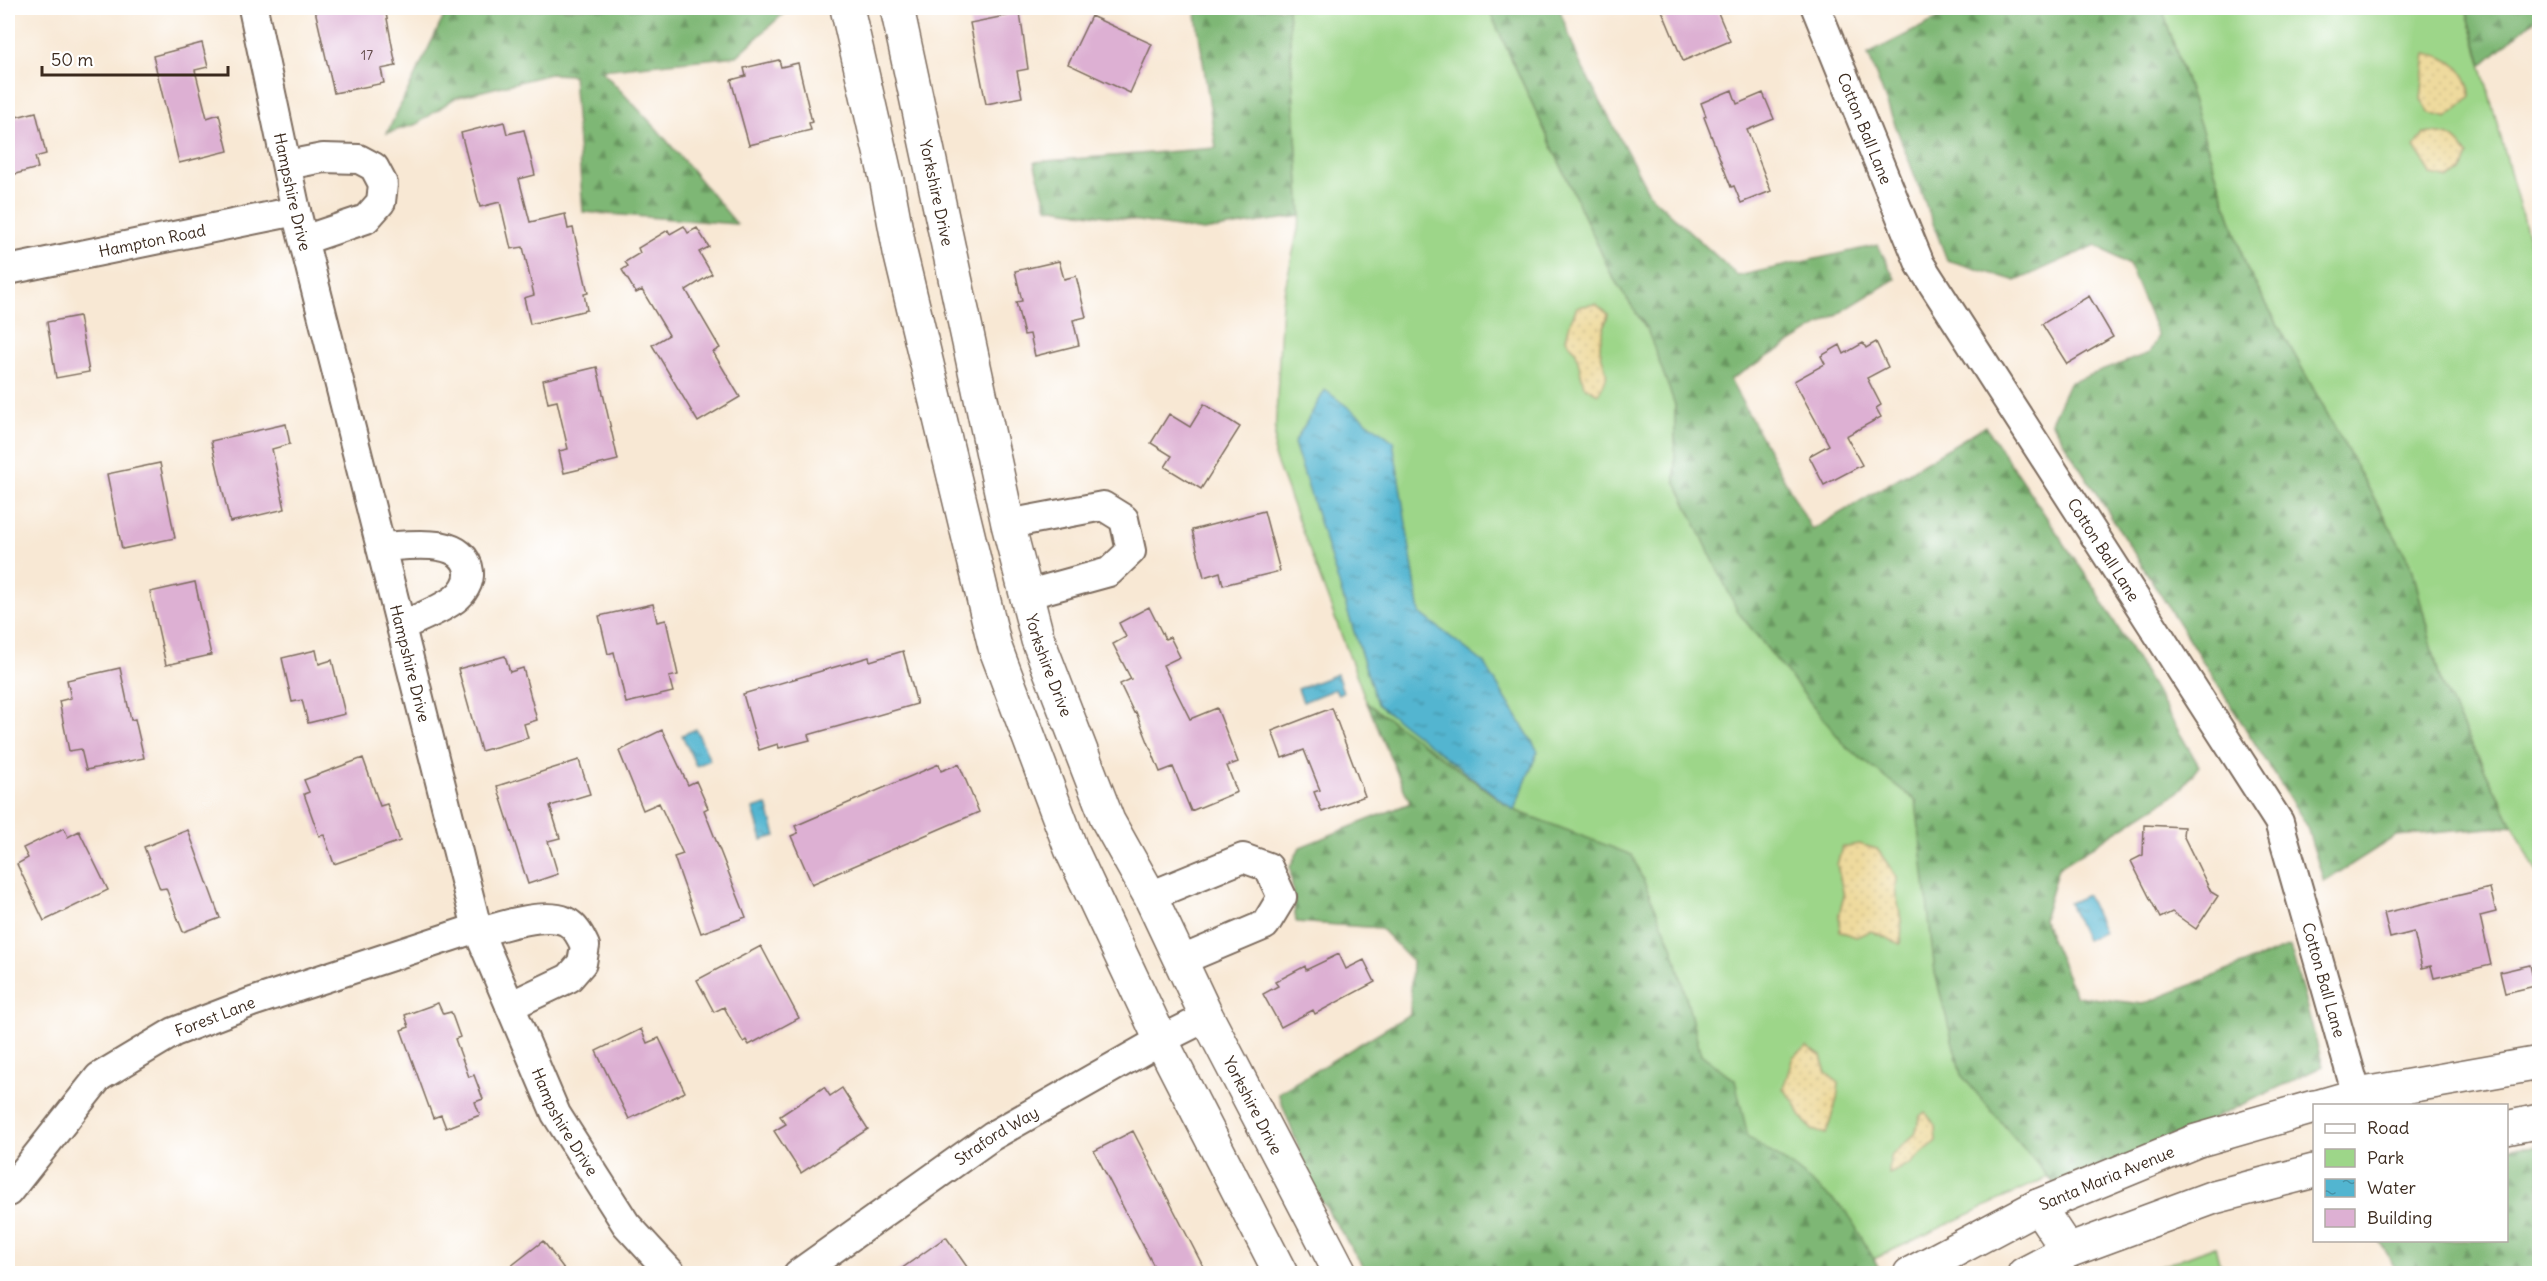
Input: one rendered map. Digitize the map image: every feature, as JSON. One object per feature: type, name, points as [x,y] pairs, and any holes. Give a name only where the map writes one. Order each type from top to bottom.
[{"type":"street","name":"Hampshire Drive","points":[[253,8],[296,211],[478,930],[556,1114],[626,1224],[672,1274]]},
{"type":"street","points":[[847,8],[894,223],[995,647],[1071,849],[1161,1040],[1281,1274]]},
{"type":"street","name":"Yorkshire Drive","points":[[897,8],[1008,524],[1038,640],[1108,821],[1150,896],[1207,1017],[1341,1274]]},
{"type":"street","name":"Cotton Ball Lane","points":[[1816,8],[1920,264],[2278,822],[2359,1100]]},
{"type":"street","points":[[287,165],[323,158],[359,159],[374,167],[383,184],[381,202],[366,219],[304,240]]},
{"type":"street","name":"Hampton Road","points":[[8,270],[296,211]]},
{"type":"street","points":[[894,223],[942,212]]},
{"type":"street","points":[[1008,524],[1103,506],[1124,519],[1131,551],[1109,572],[1025,595]]},
{"type":"street","points":[[381,547],[436,545],[455,550],[465,560],[469,572],[468,584],[455,599],[401,626]]},
{"type":"street","points":[[1150,896],[1243,858],[1268,867],[1282,897],[1265,925],[1182,960]]},
{"type":"street","name":"Forest Lane","points":[[11,1181],[99,1077],[174,1032],[252,1002],[478,930],[548,918],[567,921],[578,931],[585,946],[582,963],[569,978],[510,1006]]},
{"type":"street","name":"Straford Way","points":[[798,1274],[992,1136],[1161,1040],[1207,1017]]},
{"type":"street","points":[[2332,1104],[2540,1063]]},
{"type":"street","name":"Santa Maria Avenue","points":[[1910,1274],[2038,1206],[2196,1141],[2313,1107]]},
{"type":"street","points":[[2508,1128],[2540,1122]]},
{"type":"street","points":[[2024,1274],[2068,1251],[2214,1197],[2313,1172]]},
{"type":"street","points":[[2038,1206],[2068,1251]]},
{"type":"green space","points":[[448,8],[783,8],[784,13],[737,56],[601,70],[657,129],[737,224],[583,212],[573,75],[550,74],[455,98],[417,124],[387,133]]},
{"type":"green space","points":[[1195,8],[1288,8],[1301,216],[1203,231],[1047,207],[1034,162],[1216,148]]},
{"type":"green space","points":[[1288,8],[1488,8],[1612,276],[1658,346],[1675,405],[1675,481],[1940,819],[2076,1164],[1844,1273],[1835,1273],[1367,703],[1274,456],[1282,302],[1301,216]]},
{"type":"green space","points":[[1488,8],[1559,8],[1579,61],[1650,195],[1738,276],[1878,245],[1895,279],[1730,380],[1812,530],[1985,426],[2095,589],[2199,766],[2179,792],[2058,868],[2043,920],[2076,996],[2143,1004],[2290,946],[2323,1066],[2061,1192],[1961,1075],[1935,973],[1916,801],[1846,747],[1738,612],[1675,481],[1675,405],[1647,329],[1612,276]]},
{"type":"green space","points":[[1958,8],[2162,8],[2247,269],[2412,567],[2441,683],[2513,826],[2396,836],[2324,882],[2306,824],[2051,422],[2069,383],[2149,353],[2158,336],[2129,265],[2096,245],[2016,281],[1947,260],[1868,54]]},
{"type":"green space","points":[[2162,8],[2466,8],[2539,279],[2539,877],[2441,683],[2412,567],[2247,269]]},
{"type":"green space","points":[[2466,8],[2539,8],[2539,16],[2482,65]]},
{"type":"green space","points":[[1367,703],[1514,810],[1632,855],[1673,948],[1701,1054],[1735,1080],[1748,1137],[1797,1170],[1847,1212],[1880,1270],[1873,1274],[1367,1273],[1314,1189],[1278,1093],[1410,1014],[1412,961],[1380,928],[1296,922],[1290,867],[1300,847],[1410,803]]},
{"type":"green space","points":[[2539,1146],[2539,1273],[2398,1273],[2380,1242],[2508,1242],[2508,1148]]},
{"type":"green space","points":[[2215,1246],[2222,1273],[2143,1273]]},
{"type":"sand","points":[[2426,53],[2444,58],[2457,66],[2469,87],[2471,96],[2447,118],[2430,113],[2421,99]]},
{"type":"sand","points":[[2424,133],[2445,135],[2459,143],[2468,155],[2462,172],[2448,179],[2432,175],[2415,147]]},
{"type":"sand","points":[[1596,304],[1608,314],[1600,344],[1606,375],[1598,394],[1584,386],[1576,352],[1566,339],[1577,307]]},
{"type":"sand","points":[[1859,844],[1877,849],[1897,877],[1901,926],[1900,944],[1871,931],[1856,937],[1840,931],[1839,914],[1844,896],[1837,865],[1842,847]]},
{"type":"sand","points":[[1807,1047],[1821,1056],[1826,1073],[1839,1083],[1837,1099],[1826,1134],[1812,1130],[1801,1117],[1794,1101],[1783,1089],[1793,1057]]},
{"type":"sand","points":[[1925,1112],[1935,1125],[1936,1141],[1910,1164],[1889,1174],[1890,1157],[1915,1134],[1920,1116]]},
{"type":"water","points":[[1325,390],[1393,441],[1420,613],[1484,663],[1538,751],[1514,810],[1377,704],[1294,443]]},
{"type":"water","points":[[1337,674],[1343,692],[1338,694],[1335,689],[1303,702],[1298,689]]},
{"type":"water","points":[[696,729],[710,760],[696,766],[682,735]]},
{"type":"water","points":[[767,805],[776,836],[762,840],[753,809]]},
{"type":"water","points":[[2087,895],[2104,932],[2086,940],[2069,903]]},
{"type":"building","points":[[385,8],[396,66],[381,69],[384,83],[334,93],[315,10]]},
{"type":"building","points":[[1661,8],[1716,8],[1730,41],[1683,61]]},
{"type":"building","points":[[1020,13],[1028,69],[1017,71],[1022,97],[986,104],[970,23]]},
{"type":"building","points":[[1091,16],[1152,44],[1130,93],[1068,64]]},
{"type":"building","points":[[202,43],[208,67],[195,70],[207,118],[219,114],[228,151],[179,163],[153,56]]},
{"type":"building","points":[[779,60],[781,67],[798,63],[812,122],[809,123],[811,130],[749,145],[731,80],[746,76],[744,68]]},
{"type":"building","points":[[1732,90],[1737,104],[1763,93],[1774,119],[1747,130],[1771,191],[1741,203],[1734,186],[1731,187],[1704,117],[1706,116],[1701,103]]},
{"type":"building","points":[[36,112],[46,154],[35,157],[38,168],[8,176],[8,119]]},
{"type":"building","points":[[504,122],[507,134],[524,130],[535,175],[519,179],[530,222],[565,214],[568,229],[573,228],[588,293],[584,294],[587,310],[530,324],[524,298],[534,295],[523,247],[511,249],[500,202],[480,207],[461,133]]},
{"type":"building","points":[[684,226],[688,233],[697,228],[709,247],[699,252],[712,274],[686,290],[720,348],[713,352],[740,397],[698,422],[652,345],[669,335],[642,290],[636,293],[622,270],[628,266],[625,262],[640,253],[638,248],[668,230],[670,234]]},
{"type":"building","points":[[1059,261],[1064,279],[1076,276],[1086,317],[1073,320],[1079,345],[1035,356],[1030,334],[1024,335],[1016,302],[1022,301],[1015,271]]},
{"type":"building","points":[[2089,296],[2113,337],[2067,364],[2042,324]]},
{"type":"building","points":[[79,316],[89,372],[56,378],[47,322]]},
{"type":"building","points":[[1876,342],[1888,367],[1867,378],[1881,405],[1876,408],[1881,417],[1846,436],[1862,465],[1824,485],[1809,456],[1829,445],[1794,381],[1825,364],[1821,356],[1840,345],[1844,354],[1863,343],[1866,348]]},
{"type":"building","points":[[597,367],[618,460],[564,473],[559,451],[568,449],[557,401],[548,403],[543,380]]},
{"type":"building","points":[[1204,404],[1240,427],[1201,489],[1165,467],[1172,456],[1151,443],[1169,414],[1190,427]]},
{"type":"building","points":[[286,424],[290,444],[272,449],[285,509],[230,522],[211,441]]},
{"type":"building","points":[[160,463],[175,538],[122,549],[107,474]]},
{"type":"building","points":[[1264,511],[1280,571],[1223,585],[1220,572],[1204,577],[1192,530]]},
{"type":"building","points":[[195,582],[211,655],[166,665],[150,592]]},
{"type":"building","points":[[653,604],[657,622],[666,620],[678,675],[669,677],[673,692],[626,703],[614,652],[608,654],[599,616]]},
{"type":"building","points":[[1149,607],[1165,639],[1170,637],[1180,657],[1163,665],[1190,719],[1217,708],[1238,762],[1227,766],[1237,792],[1191,811],[1173,767],[1160,772],[1136,712],[1134,713],[1120,684],[1131,679],[1113,644],[1126,637],[1119,623]]},
{"type":"building","points":[[316,650],[319,664],[332,660],[345,714],[308,723],[302,700],[292,702],[282,658]]},
{"type":"building","points":[[903,651],[917,704],[808,735],[810,740],[779,748],[778,744],[759,750],[743,694],[869,657],[870,661]]},
{"type":"building","points":[[505,656],[510,672],[523,668],[537,720],[524,724],[528,738],[481,751],[458,669]]},
{"type":"building","points":[[120,668],[131,720],[135,719],[144,758],[86,770],[81,749],[69,751],[59,701],[71,698],[67,680]]},
{"type":"building","points":[[1332,708],[1365,796],[1322,812],[1314,792],[1320,790],[1304,750],[1282,758],[1272,731]]},
{"type":"building","points":[[662,730],[688,785],[696,781],[708,808],[704,810],[746,917],[701,933],[674,857],[683,854],[659,803],[643,810],[619,751]]},
{"type":"building","points":[[363,758],[380,806],[387,804],[400,841],[334,864],[324,835],[319,836],[304,794],[309,792],[304,780]]},
{"type":"building","points":[[579,760],[590,794],[550,806],[560,838],[548,841],[558,874],[528,884],[497,786]]},
{"type":"building","points":[[939,764],[941,771],[959,764],[979,812],[812,884],[791,836],[798,833],[795,826]]},
{"type":"building","points":[[2144,825],[2184,827],[2183,835],[2211,892],[2218,896],[2196,929],[2172,912],[2160,918],[2131,861],[2143,855]]},
{"type":"building","points":[[64,828],[68,837],[79,831],[108,890],[44,921],[17,864],[28,858],[23,848]]},
{"type":"building","points":[[188,830],[220,918],[183,932],[166,888],[160,889],[144,847]]},
{"type":"building","points":[[2490,888],[2496,912],[2480,916],[2491,965],[2434,978],[2431,966],[2422,968],[2414,932],[2390,938],[2384,913]]},
{"type":"building","points":[[761,946],[799,1018],[749,1045],[746,1040],[743,1042],[724,1007],[714,1012],[697,980]]},
{"type":"building","points":[[1339,954],[1346,969],[1364,960],[1375,982],[1315,1014],[1313,1010],[1281,1027],[1263,994],[1278,986],[1275,982],[1305,966],[1306,970]]},
{"type":"building","points":[[2530,965],[2535,986],[2505,993],[2500,972]]},
{"type":"building","points":[[438,1003],[443,1014],[451,1012],[460,1037],[455,1039],[469,1077],[474,1075],[483,1099],[475,1102],[480,1115],[446,1128],[441,1115],[433,1118],[401,1030],[409,1027],[405,1015]]},
{"type":"building","points":[[641,1029],[647,1043],[659,1038],[685,1092],[629,1119],[596,1051]]},
{"type":"building","points":[[824,1087],[830,1096],[842,1088],[868,1129],[801,1173],[774,1131],[786,1124],[780,1116]]},
{"type":"building","points":[[1133,1131],[1207,1274],[1158,1274],[1094,1151]]},
{"type":"building","points":[[946,1237],[972,1274],[894,1274]]},
{"type":"building","points":[[543,1241],[568,1274],[501,1274]]}]
